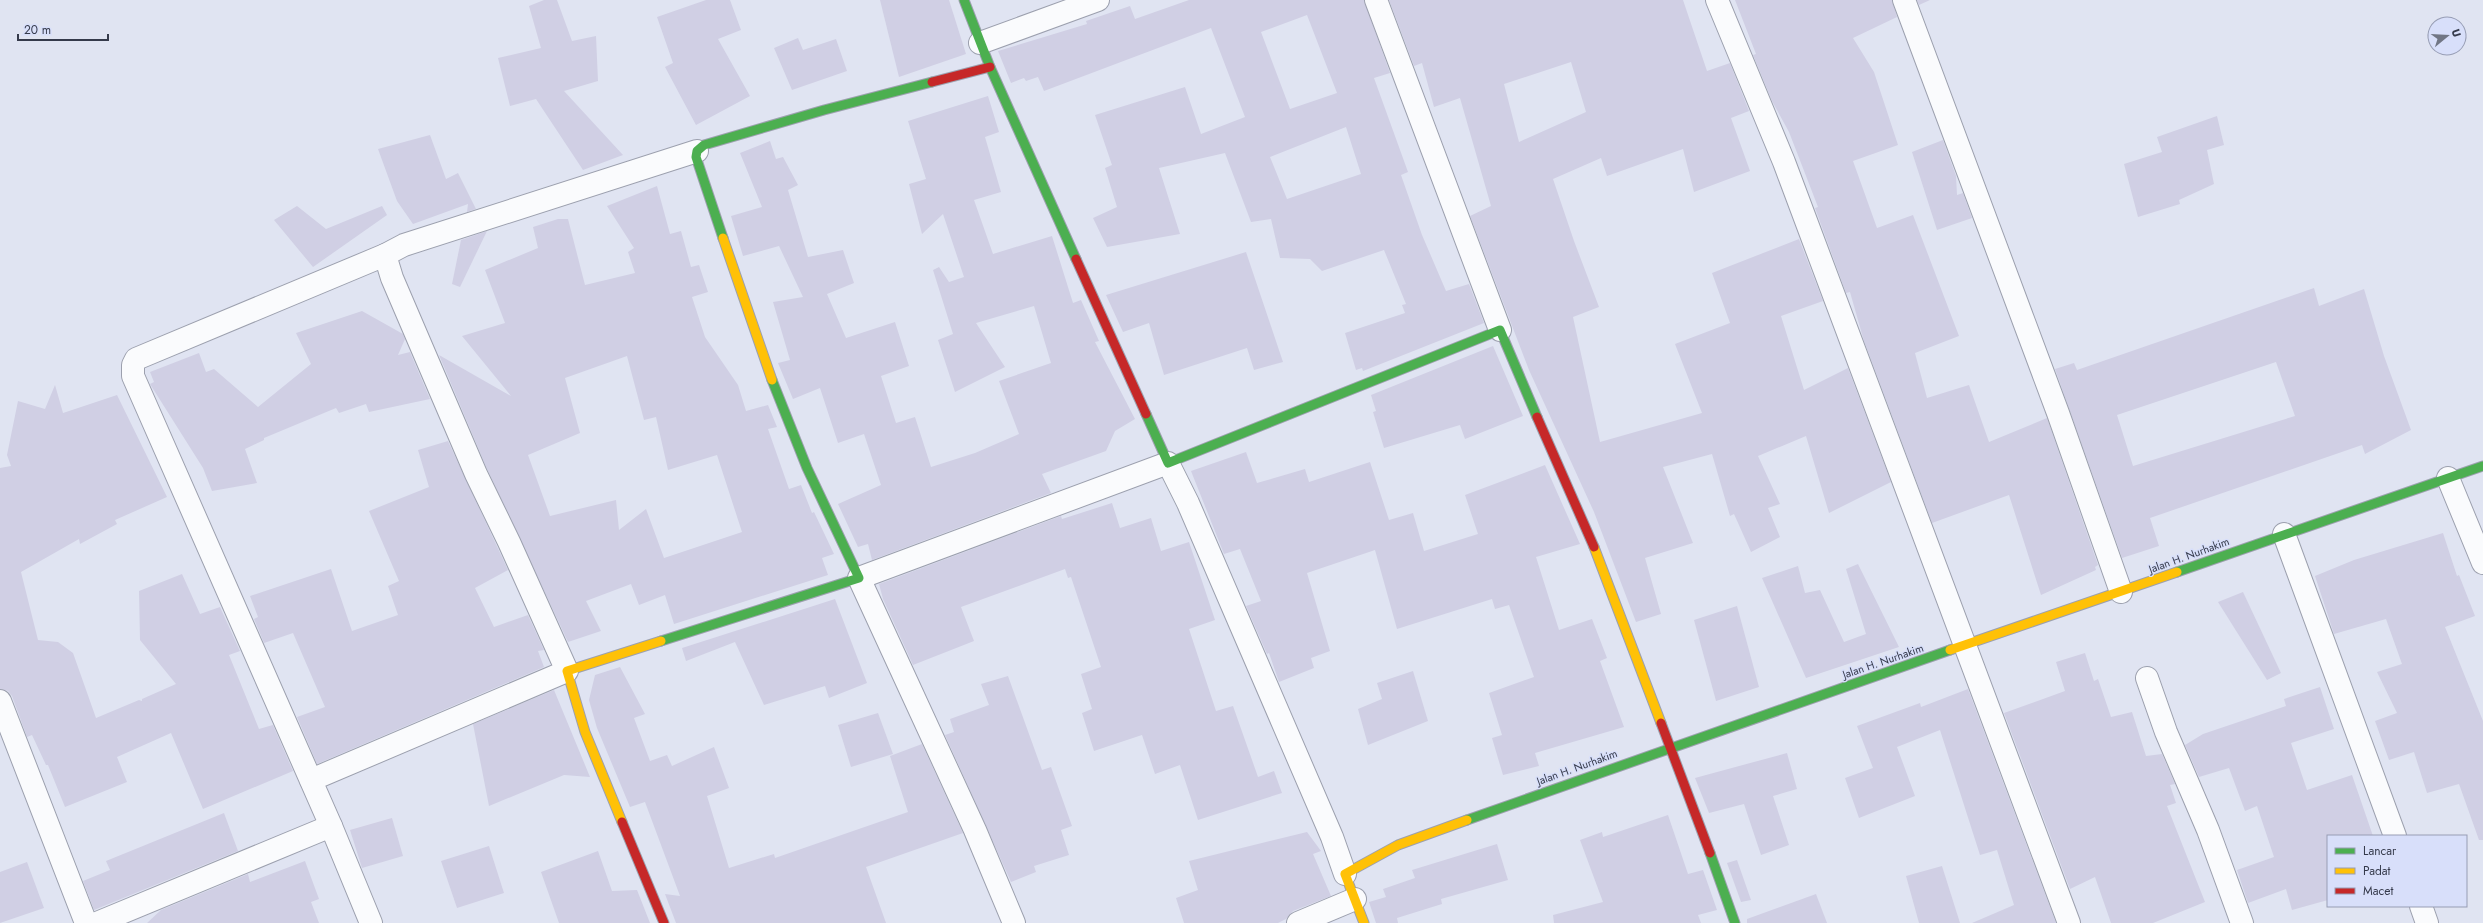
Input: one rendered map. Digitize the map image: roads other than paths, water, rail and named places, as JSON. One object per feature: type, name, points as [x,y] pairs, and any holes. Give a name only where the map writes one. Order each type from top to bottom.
[{"type":"street","points":[[964,0],[990,67],[1168,463],[1192,511],[1332,837],[1364,923]]},
{"type":"street","points":[[980,43],[1098,0]]},
{"type":"street","points":[[1376,0],[1518,375],[1583,517],[1735,923]]},
{"type":"street","points":[[1716,0],[1784,162],[2069,923]]},
{"type":"street","points":[[1904,0],[2056,406],[2121,592]]},
{"type":"street","points":[[371,923],[311,780],[133,376],[133,365],[136,359],[385,255],[404,245],[697,151],[704,145],[816,112],[990,67]]},
{"type":"street","points":[[697,151],[696,156],[765,363],[807,468],[972,823],[1014,923]]},
{"type":"street","points":[[385,255],[392,278],[476,474],[510,542],[567,671],[585,732],[664,923]]},
{"type":"street","points":[[311,780],[567,671],[859,578],[1168,463],[1500,330]]},
{"type":"street","name":"Jalan H. Nurhakim","points":[[1346,874],[1398,845],[1670,746],[2121,592],[2483,466]]},
{"type":"street","points":[[2448,478],[2483,563]]},
{"type":"street","points":[[2284,534],[2394,835]]},
{"type":"street","points":[[2147,678],[2166,732],[2208,830],[2242,923]]},
{"type":"street","points":[[0,701],[86,923]]},
{"type":"street","points":[[97,923],[331,826]]},
{"type":"street","points":[[1298,923],[1355,899]]},
{"type":"street","points":[[2421,907],[2427,923]]}]
